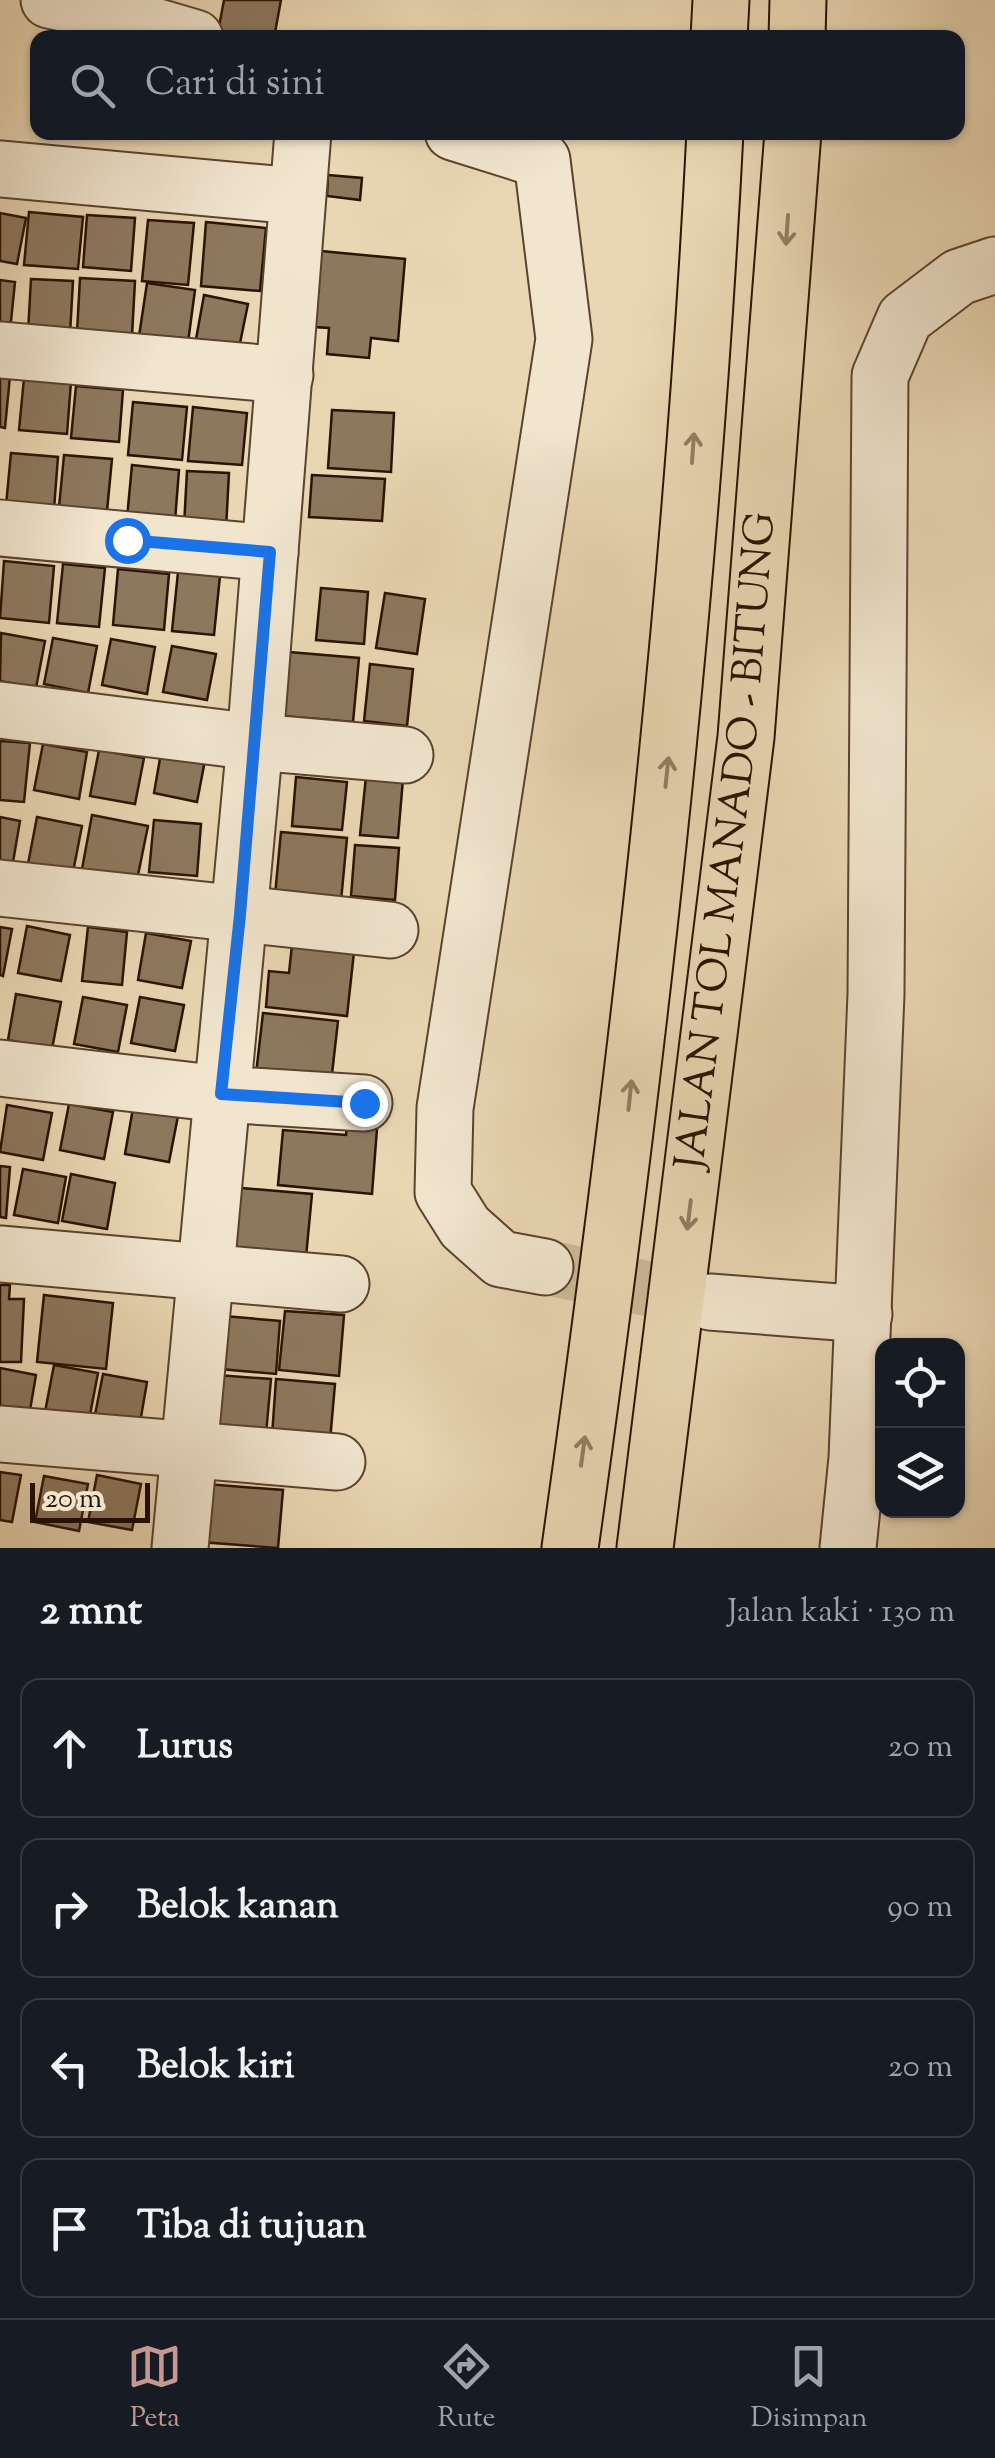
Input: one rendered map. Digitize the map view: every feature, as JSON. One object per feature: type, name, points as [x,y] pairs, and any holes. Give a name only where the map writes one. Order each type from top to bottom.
[{"type":"highway","points":[[719,30],[721,0]]},
{"type":"highway","points":[[797,30],[798,0]]},
{"type":"highway","name":"JALAN TOL MANADO - BITUNG","points":[[570,1548],[615,1227],[672,725],[713,140]]},
{"type":"highway","name":"JALAN TOL MANADO - BITUNG","points":[[645,1548],[746,737],[792,140]]},
{"type":"street","points":[[49,0],[189,23]]},
{"type":"street","points":[[180,1548],[255,742],[301,140]]},
{"type":"street","points":[[478,140],[542,160],[564,339],[445,1108],[443,1192],[465,1227],[501,1259],[544,1267]]},
{"type":"street","points":[[0,169],[296,196]]},
{"type":"street","points":[[848,1548],[857,1458],[876,994],[880,376],[905,318],[959,277],[995,265]]},
{"type":"street","points":[[0,350],[286,375]]},
{"type":"street","points":[[0,528],[270,552]]},
{"type":"street","points":[[0,710],[255,742],[406,755]]},
{"type":"street","points":[[0,888],[390,930]]},
{"type":"street","points":[[0,1068],[221,1094],[364,1103]]},
{"type":"street","points":[[0,1254],[341,1284]]},
{"type":"street","points":[[710,1302],[864,1314]]},
{"type":"street","points":[[0,1434],[337,1462]]},
{"type":"building","points":[[224,0],[281,0],[275,30],[218,30]]},
{"type":"building","points":[[328,175],[362,178],[360,200],[327,196]]},
{"type":"building","points":[[29,212],[83,217],[78,269],[24,265]]},
{"type":"building","points":[[0,213],[26,218],[17,264],[0,261]]},
{"type":"building","points":[[87,215],[135,218],[131,271],[83,267]]},
{"type":"building","points":[[148,220],[194,223],[188,285],[142,281]]},
{"type":"building","points":[[206,222],[266,228],[260,291],[201,286]]},
{"type":"building","points":[[321,251],[405,259],[398,341],[371,338],[369,358],[327,354],[329,328],[314,327]]},
{"type":"building","points":[[80,278],[135,281],[132,336],[77,332]]},
{"type":"building","points":[[31,279],[73,281],[70,334],[28,332]]},
{"type":"building","points":[[0,280],[15,282],[10,331],[0,330]]},
{"type":"building","points":[[147,283],[195,290],[187,350],[138,343]]},
{"type":"building","points":[[204,295],[248,304],[238,353],[195,345]]},
{"type":"building","points":[[0,375],[10,376],[5,428],[0,427]]},
{"type":"building","points":[[24,378],[71,382],[67,434],[19,430]]},
{"type":"building","points":[[76,386],[123,390],[119,442],[71,438]]},
{"type":"building","points":[[133,402],[187,407],[182,460],[128,455]]},
{"type":"building","points":[[193,407],[247,413],[242,465],[188,461]]},
{"type":"building","points":[[332,410],[394,413],[391,472],[328,468]]},
{"type":"building","points":[[11,453],[58,457],[54,509],[6,505]]},
{"type":"building","points":[[64,455],[112,459],[107,511],[59,507]]},
{"type":"building","points":[[132,465],[179,470],[175,521],[127,518]]},
{"type":"building","points":[[187,471],[229,473],[226,529],[184,526]]},
{"type":"building","points":[[312,475],[385,479],[382,521],[309,517]]},
{"type":"building","points":[[4,561],[54,566],[49,623],[0,618]]},
{"type":"building","points":[[63,564],[105,568],[99,627],[57,623]]},
{"type":"building","points":[[118,569],[169,574],[164,630],[113,625]]},
{"type":"building","points":[[178,572],[220,576],[214,635],[172,631]]},
{"type":"building","points":[[321,588],[368,592],[364,644],[316,640]]},
{"type":"building","points":[[385,593],[425,599],[417,654],[376,648]]},
{"type":"building","points":[[1,633],[45,641],[36,688],[0,681]]},
{"type":"building","points":[[53,638],[97,646],[88,693],[44,684]]},
{"type":"building","points":[[111,639],[155,647],[147,694],[102,685]]},
{"type":"building","points":[[172,646],[216,654],[207,700],[163,692]]},
{"type":"building","points":[[289,652],[359,658],[353,722],[283,716]]},
{"type":"building","points":[[370,664],[413,669],[407,726],[364,721]]},
{"type":"building","points":[[0,741],[30,743],[24,802],[0,800]]},
{"type":"building","points":[[43,744],[87,752],[79,799],[34,790]]},
{"type":"building","points":[[162,747],[206,755],[197,802],[154,793]]},
{"type":"building","points":[[99,750],[144,758],[135,804],[90,796]]},
{"type":"building","points":[[366,776],[403,779],[398,838],[360,835]]},
{"type":"building","points":[[296,777],[347,782],[342,830],[292,826]]},
{"type":"building","points":[[92,815],[148,826],[137,880],[82,869]]},
{"type":"building","points":[[0,817],[20,821],[12,868],[0,866]]},
{"type":"building","points":[[37,817],[82,826],[73,872],[28,864]]},
{"type":"building","points":[[154,820],[201,824],[197,876],[149,872]]},
{"type":"building","points":[[281,832],[347,838],[341,901],[275,895]]},
{"type":"building","points":[[355,845],[399,848],[395,900],[351,896]]},
{"type":"building","points":[[27,926],[70,935],[61,981],[18,973]]},
{"type":"building","points":[[0,927],[12,929],[3,976],[0,975]]},
{"type":"building","points":[[88,927],[127,932],[122,985],[82,981]]},
{"type":"building","points":[[146,933],[191,941],[182,988],[138,980]]},
{"type":"building","points":[[292,945],[354,952],[347,1016],[266,1007],[269,971],[289,973]]},
{"type":"building","points":[[16,994],[61,1002],[52,1049],[8,1040]]},
{"type":"building","points":[[83,997],[127,1005],[118,1052],[74,1044]]},
{"type":"building","points":[[140,997],[184,1005],[175,1051],[131,1043]]},
{"type":"building","points":[[263,1013],[338,1021],[331,1083],[256,1074]]},
{"type":"building","points":[[69,1104],[113,1112],[104,1159],[60,1150]]},
{"type":"building","points":[[7,1105],[52,1113],[43,1160],[0,1152]]},
{"type":"building","points":[[133,1108],[178,1116],[169,1162],[125,1154]]},
{"type":"building","points":[[348,1114],[378,1116],[372,1194],[278,1185],[283,1130],[346,1135]]},
{"type":"building","points":[[0,1166],[10,1167],[6,1218],[0,1217]]},
{"type":"building","points":[[23,1169],[66,1177],[58,1223],[14,1215]]},
{"type":"building","points":[[71,1174],[115,1183],[107,1229],[62,1221]]},
{"type":"building","points":[[230,1187],[312,1194],[306,1257],[224,1250]]},
{"type":"building","points":[[0,1285],[10,1285],[9,1299],[24,1299],[21,1362],[0,1362]]},
{"type":"building","points":[[44,1295],[113,1303],[106,1369],[37,1362]]},
{"type":"building","points":[[285,1311],[344,1315],[339,1376],[279,1370]]},
{"type":"building","points":[[224,1316],[280,1321],[276,1374],[220,1369]]},
{"type":"building","points":[[54,1365],[98,1373],[89,1420],[45,1412]]},
{"type":"building","points":[[0,1368],[36,1375],[28,1422],[0,1417]]},
{"type":"building","points":[[103,1374],[147,1382],[139,1429],[94,1420]]},
{"type":"building","points":[[217,1375],[271,1379],[265,1445],[211,1441]]},
{"type":"building","points":[[276,1379],[335,1384],[330,1441],[272,1436]]},
{"type":"building","points":[[0,1472],[21,1475],[12,1522],[0,1520]]},
{"type":"building","points":[[97,1475],[141,1484],[132,1530],[88,1522]]},
{"type":"building","points":[[44,1476],[88,1484],[79,1531],[35,1522]]},
{"type":"building","points":[[206,1484],[283,1490],[278,1548],[201,1542]]},
{"type":"tunnel","points":[[545,1267],[710,1302]]},
{"type":"route","points":[[127,540],[270,552],[221,1094],[364,1103]]}]
